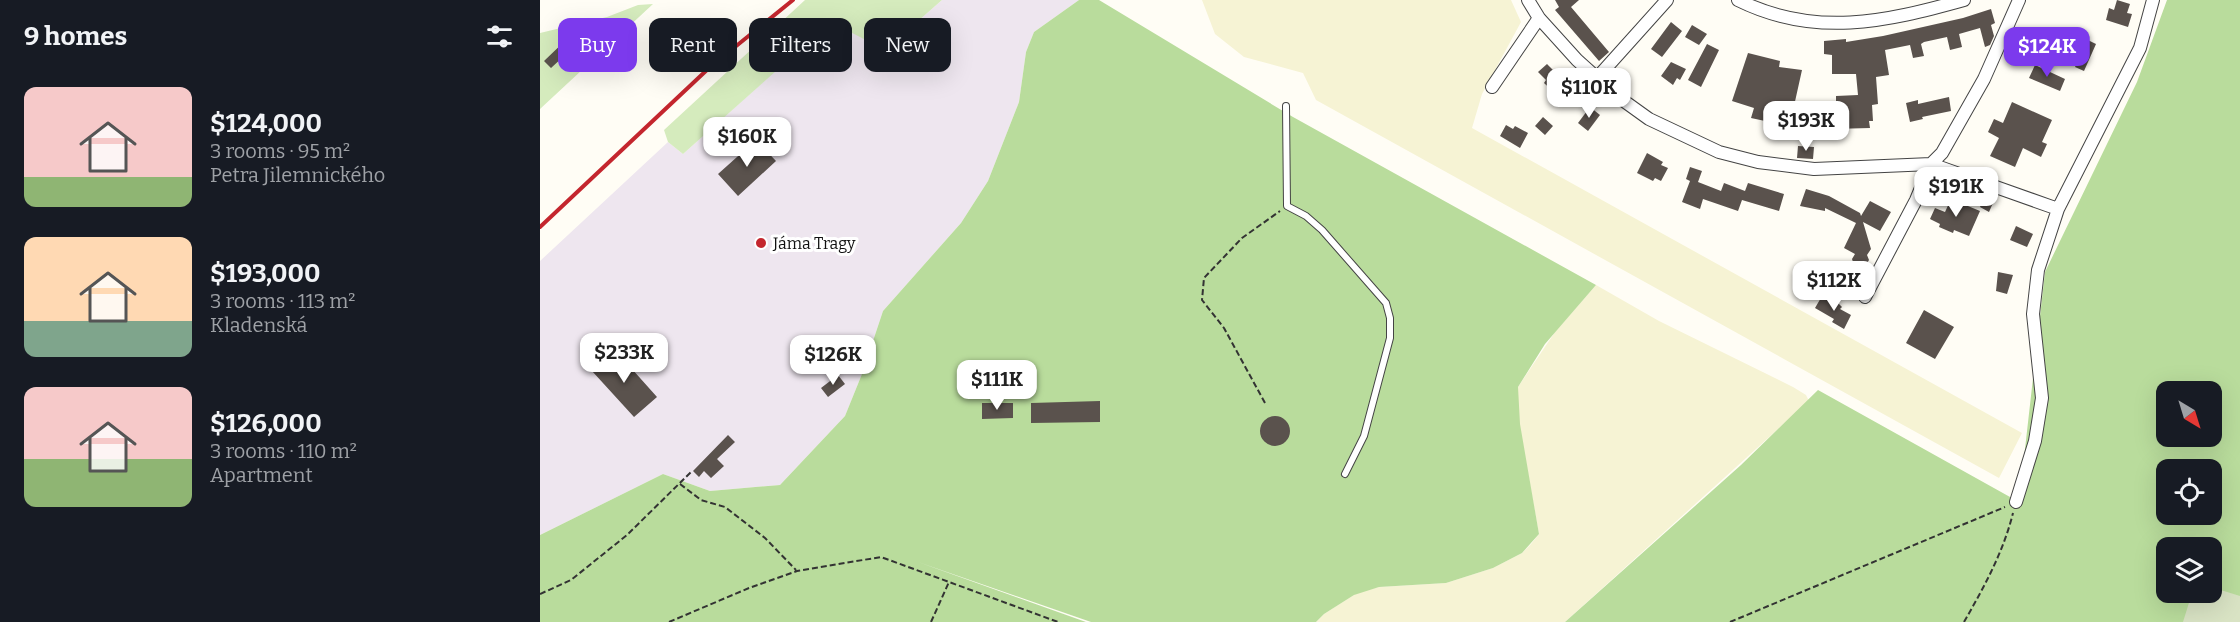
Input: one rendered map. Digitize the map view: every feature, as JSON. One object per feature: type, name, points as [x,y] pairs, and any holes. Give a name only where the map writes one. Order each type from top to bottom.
[{"type":"street","points":[[1528,0],[1539,18],[1577,60],[1617,96],[1649,119],[1719,152],[1758,162],[1814,169],[1931,164],[2058,209]]},
{"type":"street","points":[[1597,78],[1667,0]]},
{"type":"street","points":[[1738,0],[1768,13],[1799,21],[1847,24],[1883,20],[1964,0]]},
{"type":"street","points":[[1866,297],[1916,200],[1931,164],[1942,153],[1984,79],[2019,0]]},
{"type":"street","points":[[2016,502],[2035,441],[2042,398],[2033,314],[2037,270],[2058,209],[2140,48],[2153,0]]},
{"type":"street","points":[[1492,87],[1539,18]]},
{"type":"lane","points":[[1286,106],[1287,206],[1306,216],[1322,230],[1386,303],[1390,318],[1390,338],[1364,436],[1345,474]]},
{"type":"path","points":[[1265,403],[1224,328],[1202,300],[1204,278],[1242,238],[1287,206]]},
{"type":"path","points":[[540,594],[571,580],[627,535],[692,472]]},
{"type":"path","points":[[680,484],[701,500],[725,507],[765,538],[797,571]]},
{"type":"path","points":[[1730,622],[2016,502]]},
{"type":"path","points":[[1964,622],[1992,574],[2008,535],[2016,502]]},
{"type":"path","points":[[669,622],[749,588],[797,571],[881,557],[1058,622]]},
{"type":"path","points":[[931,622],[949,582]]},
{"type":"shaded area","points":[[942,0],[1079,0],[1034,32],[1026,52],[1019,102],[988,181],[961,223],[883,311],[845,416],[780,485],[710,491],[663,474],[540,535],[540,261],[668,142],[683,154],[774,72],[852,72],[852,32],[864,39],[864,72],[951,72],[951,18],[921,18]]},
{"type":"shaded area","points":[[1202,0],[1511,0],[1521,22],[1482,94],[1472,128],[2022,433],[1999,478],[1316,100],[1303,73],[1244,57],[1215,34]]},
{"type":"shaded area","points":[[1596,285],[1659,321],[1793,387],[1806,395],[1809,401],[1565,622],[1316,622],[1324,614],[1360,591],[1379,587],[1446,583],[1493,568],[1522,553],[1531,544],[1539,534],[1518,418],[1518,387],[1555,332]]},
{"type":"green space","points":[[805,0],[942,0],[921,18],[864,18],[864,39],[852,33],[852,18],[785,18]]},
{"type":"green space","points":[[1079,0],[1099,0],[1293,117],[1596,285],[1545,344],[1518,387],[1520,424],[1539,534],[1522,553],[1493,568],[1446,583],[1379,587],[1354,595],[1324,614],[1316,622],[1091,622],[918,562],[1086,622],[540,622],[540,535],[663,474],[710,491],[780,485],[845,416],[883,311],[961,223],[988,181],[1019,102],[1026,52],[1034,32]]},
{"type":"green space","points":[[2167,0],[2240,0],[2240,622],[1565,622],[1741,465],[1818,390],[2019,502],[2045,272],[2137,82]]},
{"type":"green space","points":[[653,4],[637,19],[603,18],[607,17],[638,5]]},
{"type":"green space","points":[[558,29],[558,72],[580,72],[540,109],[540,33]]},
{"type":"green space","points":[[749,52],[749,72],[775,72],[683,154],[668,142],[664,130],[727,72],[737,72],[737,63]]},
{"type":"green space","points":[[2222,590],[2240,596],[2240,622],[2183,622],[2189,603],[2222,603]]},
{"type":"building","points":[[1555,0],[1579,0],[1571,7],[1609,52],[1599,61],[1555,10],[1559,7]]},
{"type":"building","points":[[2117,0],[2130,4],[2127,13],[2132,14],[2128,27],[2106,20],[2109,8],[2114,10]]},
{"type":"building","points":[[1991,9],[1995,23],[1991,25],[1994,36],[1990,45],[1985,47],[1980,28],[1959,34],[1962,47],[1950,50],[1947,37],[1921,44],[1924,56],[1913,58],[1910,45],[1885,50],[1889,75],[1876,77],[1878,104],[1872,105],[1873,121],[1869,121],[1870,128],[1832,129],[1832,116],[1836,113],[1836,96],[1858,95],[1856,74],[1832,74],[1832,55],[1824,54],[1824,41],[1846,39],[1846,42],[1883,36],[1963,18]]},
{"type":"building","points":[[1671,22],[1682,31],[1662,57],[1651,49]]},
{"type":"building","points":[[1692,25],[1707,34],[1699,45],[1685,37]]},
{"type":"building","points":[[2063,28],[2096,44],[2084,71],[2075,67],[2080,52],[2057,41]]},
{"type":"building","points":[[2033,40],[2045,46],[2039,59],[2027,53]]},
{"type":"building","points":[[1707,44],[1719,50],[1701,87],[1688,80]]},
{"type":"building","points":[[558,48],[558,62],[551,68],[544,61]]},
{"type":"building","points":[[1748,53],[1780,61],[1779,67],[1802,70],[1794,106],[1797,107],[1795,121],[1766,116],[1765,121],[1751,118],[1754,108],[1732,101]]},
{"type":"building","points":[[1671,62],[1686,69],[1680,80],[1677,78],[1673,85],[1661,76]]},
{"type":"building","points":[[1547,64],[1566,88],[1558,96],[1544,83],[1546,80],[1538,72]]},
{"type":"building","points":[[2035,65],[2065,79],[2060,91],[2029,78]]},
{"type":"building","points":[[1949,97],[1951,111],[1910,122],[1906,103],[1918,100],[1918,104]]},
{"type":"building","points":[[2012,102],[2052,120],[2042,142],[2047,144],[2041,157],[2023,148],[2015,167],[1990,156],[1999,138],[1988,132],[1994,119],[2003,123]]},
{"type":"building","points":[[1590,107],[1600,115],[1588,131],[1578,123]]},
{"type":"building","points":[[1543,117],[1553,126],[1545,135],[1535,126]]},
{"type":"building","points":[[1506,125],[1513,129],[1515,126],[1528,133],[1520,148],[1500,136]]},
{"type":"building","points":[[756,140],[776,161],[738,196],[718,174]]},
{"type":"building","points":[[1798,146],[1814,147],[1813,159],[1797,158]]},
{"type":"building","points":[[1647,153],[1663,162],[1661,165],[1668,168],[1661,181],[1655,178],[1653,181],[1637,173]]},
{"type":"building","points":[[1690,167],[1702,171],[1698,182],[1721,191],[1724,183],[1745,191],[1748,183],[1784,194],[1779,211],[1742,200],[1738,211],[1703,199],[1700,209],[1682,202],[1690,181],[1686,179]]},
{"type":"building","points":[[1806,189],[1829,196],[1860,213],[1861,216],[1870,201],[1891,212],[1880,231],[1863,222],[1871,249],[1867,255],[1869,260],[1866,265],[1868,265],[1858,282],[1840,272],[1855,268],[1852,259],[1855,254],[1844,248],[1856,223],[1825,208],[1825,211],[1800,206]]},
{"type":"building","points":[[1986,192],[1996,196],[1989,212],[1980,207]]},
{"type":"building","points":[[1951,199],[1980,211],[1969,236],[1939,227],[1940,224],[1930,219],[1935,208],[1945,212]]},
{"type":"building","points":[[2016,226],[2033,234],[2027,247],[2010,240]]},
{"type":"building","points":[[1998,272],[2013,275],[2007,294],[1996,291]]},
{"type":"building","points":[[1822,296],[1838,303],[1842,307],[1840,309],[1851,315],[1844,329],[1832,322],[1834,319],[1815,308]]},
{"type":"building","points":[[1924,310],[1954,327],[1935,359],[1906,343]]},
{"type":"building","points":[[615,350],[657,397],[634,417],[592,371]]},
{"type":"building","points":[[838,375],[845,384],[828,397],[821,388]]},
{"type":"building","points":[[1100,401],[1100,422],[1031,423],[1031,403]]},
{"type":"building","points":[[982,403],[1013,403],[1013,418],[982,419]]},
{"type":"building","points":[[1275,416],[1281,417],[1289,425],[1289,437],[1281,445],[1275,446],[1269,445],[1261,437],[1260,431],[1261,425],[1269,417]]},
{"type":"building","points":[[728,435],[735,442],[717,459],[724,466],[711,478],[704,471],[699,477],[693,471]]},
{"type":"railway","points":[[540,227],[709,68],[793,0]]},
{"type":"place","name":"Jáma Tragy","points":[[761,243]]}]
